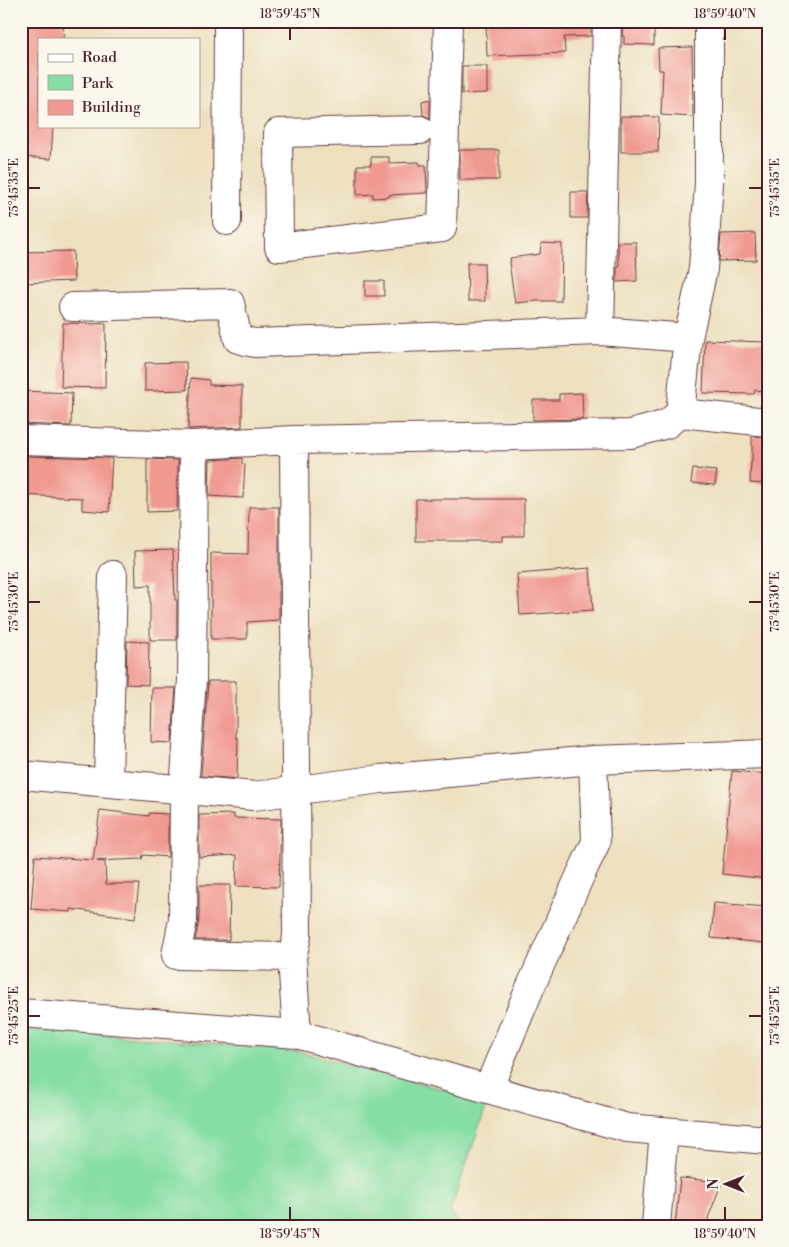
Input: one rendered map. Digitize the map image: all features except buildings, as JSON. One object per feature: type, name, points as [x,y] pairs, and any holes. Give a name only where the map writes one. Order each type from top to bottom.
[{"type":"street","points":[[227,221],[228,21]]},
{"type":"street","points":[[420,130],[278,133],[279,247],[442,228],[448,21]]},
{"type":"street","points":[[600,331],[607,21]]},
{"type":"street","points":[[21,440],[194,445],[294,440],[631,434],[668,424],[680,413],[688,338],[703,269],[709,183],[709,21]]},
{"type":"street","points":[[73,307],[230,303],[238,339],[254,343],[600,331],[688,338]]},
{"type":"street","points":[[680,413],[768,422]]},
{"type":"street","points":[[294,440],[297,936],[292,957],[297,1034]]},
{"type":"street","points":[[194,445],[192,680],[184,789],[183,920],[176,955],[292,957]]},
{"type":"street","points":[[108,782],[113,575]]},
{"type":"street","points":[[21,775],[254,796],[381,779],[593,760],[768,754]]},
{"type":"street","points":[[488,1090],[530,988],[596,842],[593,760]]},
{"type":"street","points":[[21,1013],[297,1034],[488,1090],[627,1128],[768,1140]]},
{"type":"street","points":[[656,1226],[664,1131]]},
{"type":"green space","points":[[21,1027],[297,1051],[488,1101],[450,1211],[461,1226],[21,1226]]}]
